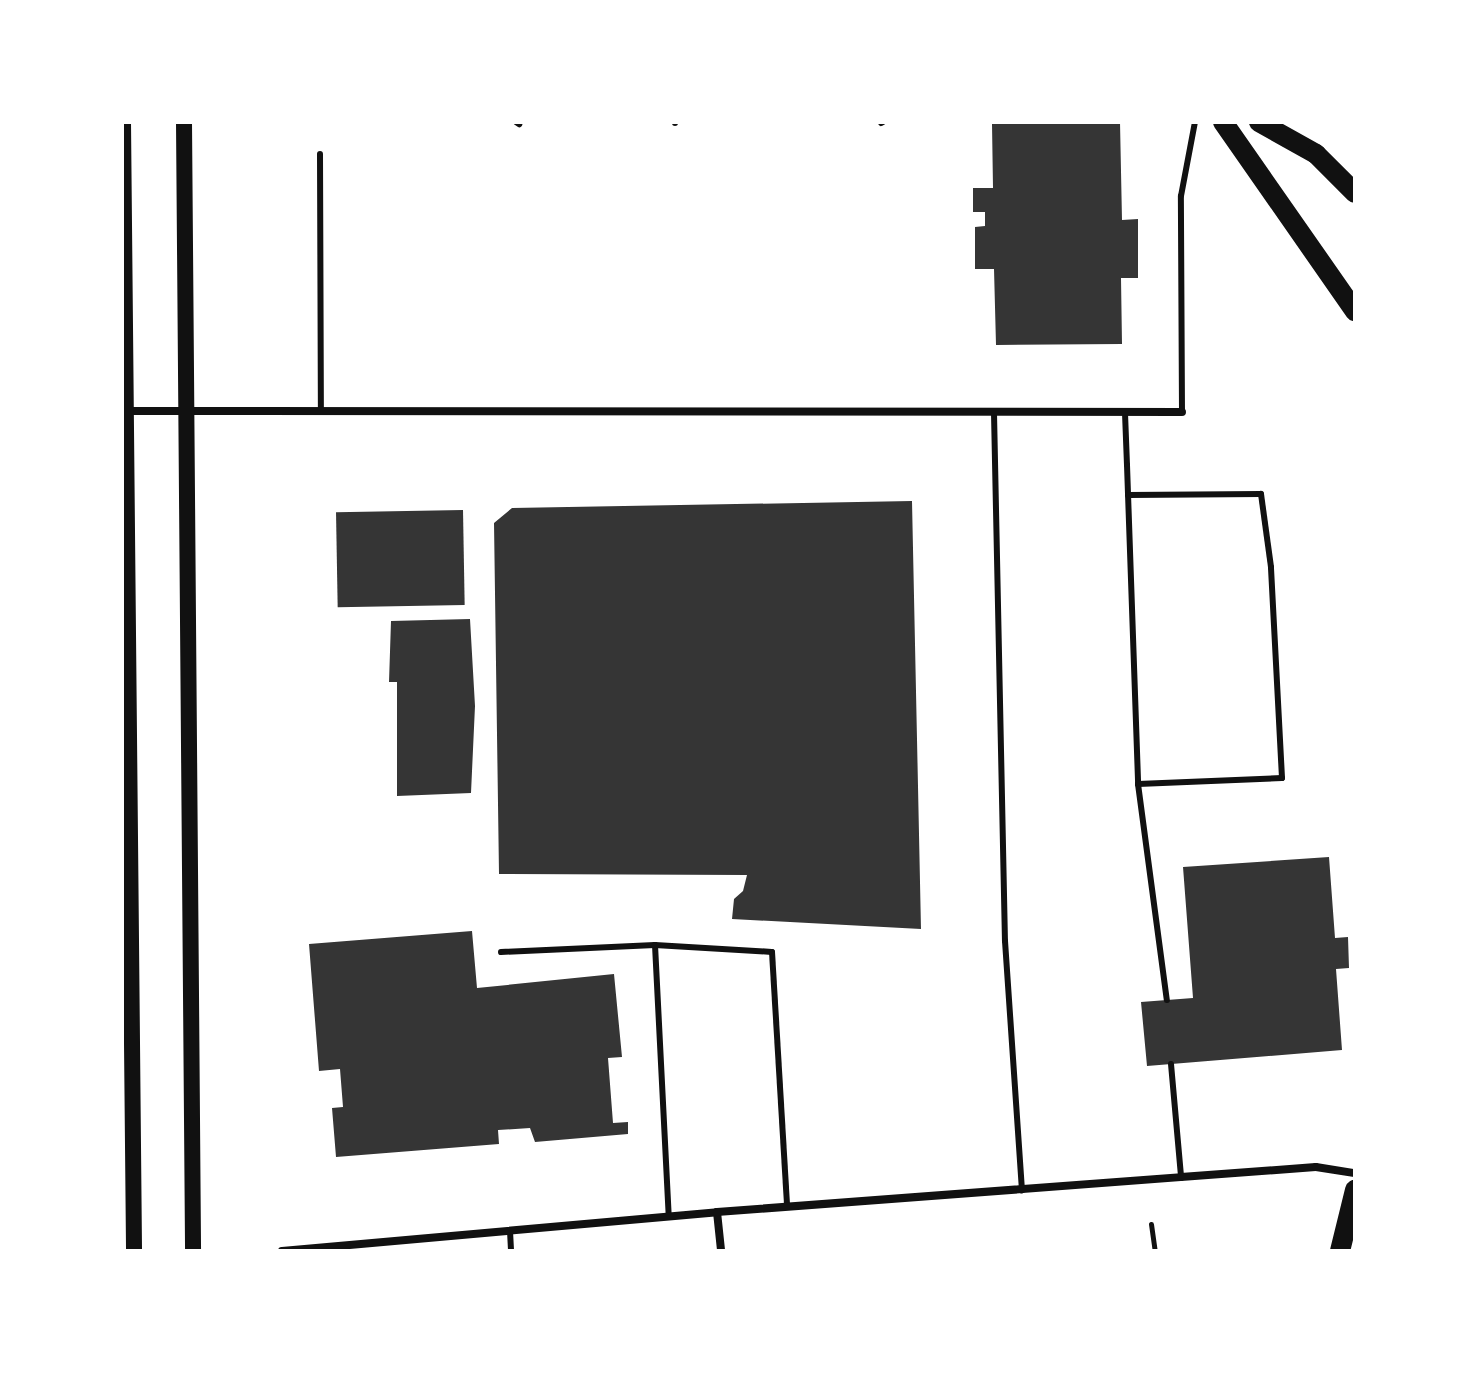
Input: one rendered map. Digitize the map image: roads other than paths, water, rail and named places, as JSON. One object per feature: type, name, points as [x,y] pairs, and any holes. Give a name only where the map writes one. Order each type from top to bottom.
[{"type":"main road","points":[[123,122],[126,934],[134,1251]]},
{"type":"main road","points":[[184,122],[189,410],[193,1251]]},
{"type":"main road","points":[[1223,122],[1355,311]]},
{"type":"main road","points":[[1259,122],[1316,154],[1355,193]]},
{"type":"main road","points":[[1340,1251],[1355,1190]]},
{"type":"street","points":[[124,411],[1182,412]]},
{"type":"street","points":[[282,1251],[363,1247],[717,1212],[1316,1167],[1355,1173]]},
{"type":"street","points":[[717,1212],[721,1251]]},
{"type":"lane","points":[[1182,412],[1181,196],[1195,122]]},
{"type":"lane","points":[[320,154],[321,410]]},
{"type":"lane","points":[[994,413],[1005,941],[1022,1190]]},
{"type":"lane","points":[[1125,413],[1138,784],[1167,1000]]},
{"type":"lane","points":[[1128,495],[1261,494],[1271,567],[1280,708],[1282,778],[1138,784]]},
{"type":"lane","points":[[655,945],[669,1217]]},
{"type":"lane","points":[[501,952],[655,945],[772,952],[787,1207]]},
{"type":"lane","points":[[1171,1064],[1181,1177]]},
{"type":"lane","points":[[510,1231],[511,1251]]}]
